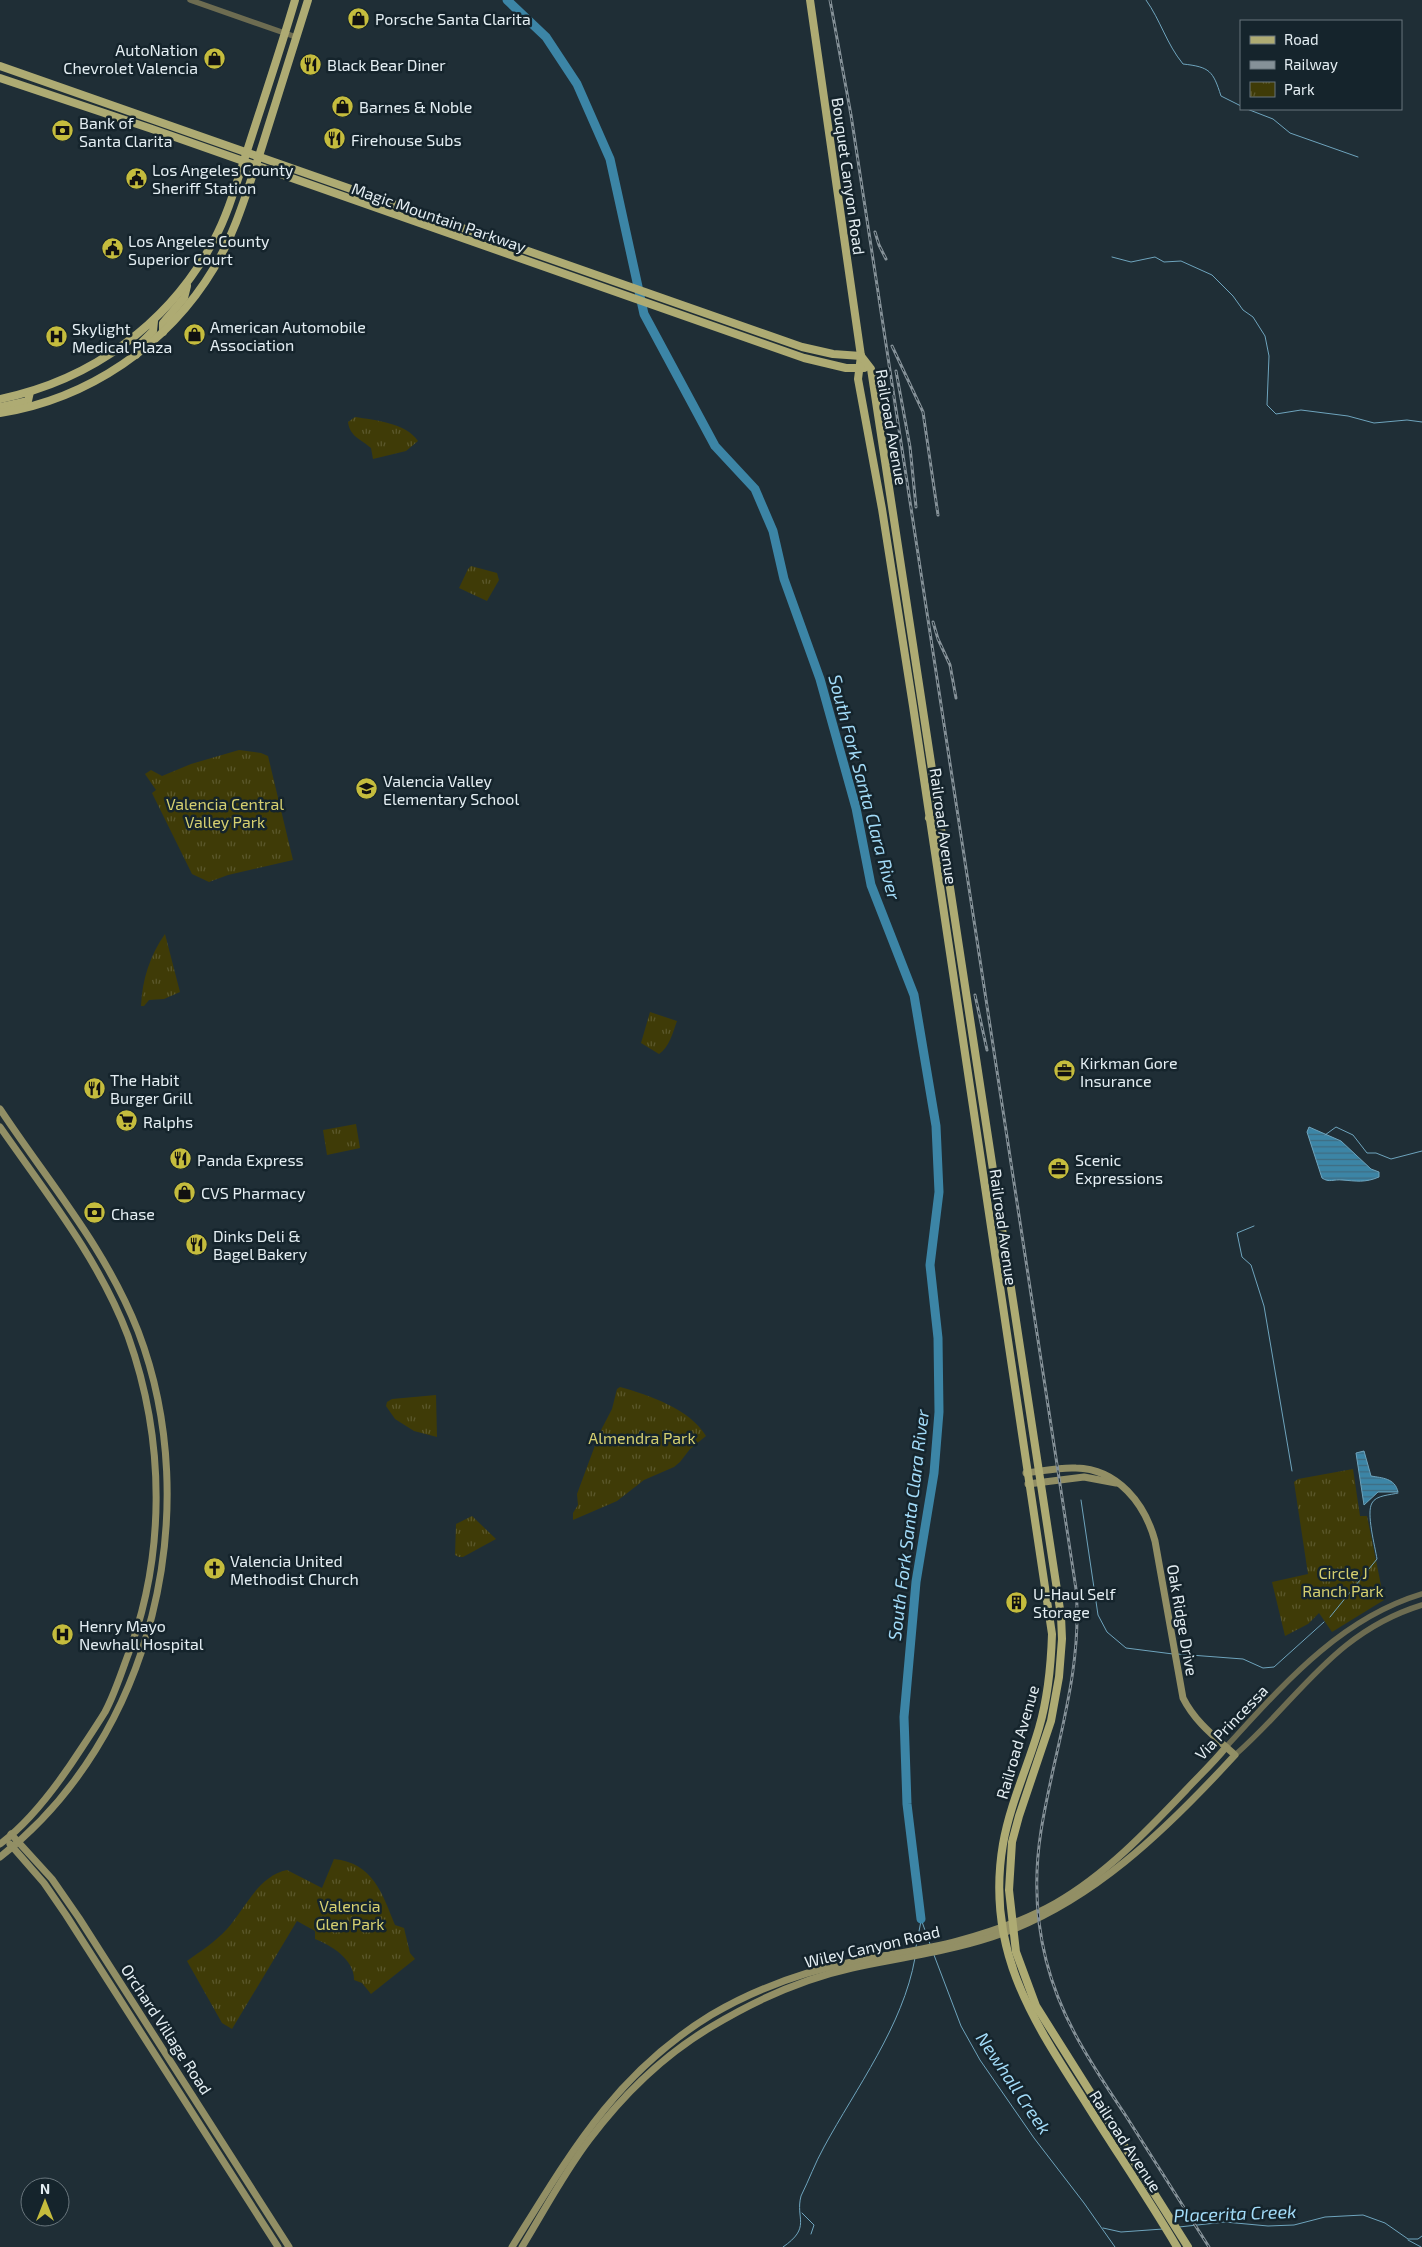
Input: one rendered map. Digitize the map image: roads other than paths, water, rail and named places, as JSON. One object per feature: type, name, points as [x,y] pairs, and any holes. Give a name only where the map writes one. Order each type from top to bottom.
[{"type":"main road","points":[[0,399],[30,392],[70,377],[107,357],[154,321],[187,284],[219,230],[244,162],[295,0]]},
{"type":"main road","points":[[0,413],[50,400],[75,390],[114,369],[136,355],[163,332],[201,289],[215,267],[242,209],[308,0]]},
{"type":"main road","name":"Bouquet Canyon Road","points":[[810,0],[861,356]]},
{"type":"main road","name":"Magic Mountain Parkway","points":[[0,66],[802,347],[832,354],[861,356]]},
{"type":"main road","name":"Magic Mountain Parkway","points":[[0,78],[804,358],[840,367],[871,369]]},
{"type":"main road","points":[[163,332],[163,323],[184,298],[187,284]]},
{"type":"main road","points":[[136,355],[139,345],[153,331],[154,321]]},
{"type":"main road","name":"Railroad Avenue","points":[[861,356],[858,379],[882,509],[1026,1473],[1050,1615],[1051,1658],[1048,1691],[1039,1727],[1003,1843],[1000,1903],[1006,1948],[1015,1980],[1028,2010],[1051,2050],[1175,2244]]},
{"type":"main road","name":"Railroad Avenue","points":[[861,356],[871,369],[1061,1616],[1062,1639],[1059,1677],[1051,1721],[1012,1842],[1009,1890],[1016,1952],[1036,2006],[1186,2243]]},
{"type":"main road","points":[[0,408],[28,401],[30,392]]},
{"type":"main road","points":[[929,818],[934,821],[936,827],[940,857],[948,866]]},
{"type":"main road","points":[[0,1109],[72,1208],[116,1282],[137,1329],[150,1369],[161,1418],[167,1480],[166,1540],[157,1596],[130,1681],[88,1760],[63,1794],[0,1857]]},
{"type":"main road","points":[[0,1126],[92,1262],[116,1308],[134,1354],[145,1395],[153,1441],[156,1485],[154,1542],[147,1595],[132,1647],[115,1690],[105,1711],[70,1767],[51,1791],[3,1842]]},
{"type":"main road","name":"Oak Ridge Drive","points":[[1026,1473],[1066,1468],[1086,1468],[1108,1475],[1136,1500],[1151,1526],[1183,1698],[1197,1721],[1235,1755]]},
{"type":"main road","name":"Oak Ridge Drive","points":[[1028,1484],[1084,1476],[1107,1483],[1116,1483]]},
{"type":"main road","name":"Via Princessa","points":[[1078,1893],[1138,1839],[1226,1747]]},
{"type":"main road","name":"Via Princessa","points":[[1078,1893],[1164,1829],[1235,1755]]},
{"type":"main road","name":"Orchard Village Road","points":[[11,1834],[52,1879],[79,1918],[289,2247]]},
{"type":"main road","name":"Orchard Village Road","points":[[3,1842],[12,1847],[44,1883],[66,1915],[278,2247]]},
{"type":"main road","name":"Wiley Canyon Road","points":[[512,2247],[559,2170],[587,2129],[615,2095],[650,2060],[683,2034],[718,2011],[789,1980],[974,1937],[1055,1906],[1078,1893]]},
{"type":"main road","name":"Wiley Canyon Road","points":[[522,2247],[589,2140],[634,2088],[688,2042],[710,2027],[771,1995],[854,1965]]},
{"type":"main road","points":[[559,2170],[566,2174]]},
{"type":"street","points":[[190,0],[296,37]]},
{"type":"street","name":"Via Princessa","points":[[1226,1747],[1319,1651],[1339,1635],[1390,1606],[1422,1594]]},
{"type":"street","name":"Via Princessa","points":[[1235,1755],[1314,1672],[1346,1644],[1396,1614],[1422,1605]]},
{"type":"water","points":[[1309,1127],[1341,1141],[1371,1169],[1379,1172],[1379,1177],[1360,1181],[1329,1181],[1322,1178],[1307,1132]]},
{"type":"water","points":[[1364,1451],[1371,1476],[1391,1481],[1398,1492],[1378,1492],[1364,1505],[1356,1453]]},
{"type":"waterway","name":"South Fork Santa Clara River","points":[[507,0],[546,37],[577,84],[610,159],[644,314],[715,446],[755,489],[773,531],[784,579],[820,679],[856,808],[871,885],[914,995],[936,1126],[939,1192],[930,1265],[938,1338],[939,1412],[934,1473],[916,1582],[904,1717],[907,1804],[921,1919]]},
{"type":"waterway","points":[[1146,0],[1172,48],[1183,64],[1205,69],[1213,76],[1221,96],[1240,106]]},
{"type":"waterway","points":[[1250,110],[1273,119],[1290,133],[1358,157]]},
{"type":"waterway","points":[[1112,257],[1131,262],[1155,257],[1164,262],[1181,261],[1212,275],[1233,296],[1243,310],[1253,317],[1265,336],[1269,356],[1267,405],[1276,414],[1301,410],[1348,416],[1374,423],[1407,420],[1422,422]]},
{"type":"waterway","points":[[1325,1135],[1336,1127],[1353,1135],[1367,1153],[1376,1153],[1391,1159],[1422,1151]]},
{"type":"waterway","points":[[1254,1226],[1237,1233],[1242,1257],[1251,1265],[1264,1306],[1292,1471]]},
{"type":"waterway","points":[[1330,1617],[1377,1559],[1370,1522],[1372,1503],[1380,1497],[1398,1493]]},
{"type":"waterway","points":[[1081,1500],[1098,1615],[1107,1632],[1126,1648],[1173,1654]]},
{"type":"waterway","points":[[1177,1654],[1243,1659],[1263,1668],[1274,1667],[1324,1622]]},
{"type":"waterway","name":"Newhall Creek","points":[[921,1919],[930,1944]]},
{"type":"waterway","name":"South Fork Santa Clara River","points":[[916,1947],[921,1921]]},
{"type":"waterway","name":"Newhall Creek","points":[[934,1955],[961,2026],[980,2060],[1034,2138],[1115,2247]]},
{"type":"waterway","name":"South Fork Santa Clara River","points":[[783,2247],[792,2240],[800,2228],[801,2196],[824,2147],[889,2032],[909,1983],[915,1958]]},
{"type":"waterway","points":[[802,2213],[814,2225],[811,2234]]},
{"type":"waterway","name":"Placerita Creek","points":[[1179,2227],[1225,2222],[1268,2226],[1294,2225],[1325,2217],[1363,2215],[1385,2223],[1408,2239],[1418,2239],[1422,2236]]},
{"type":"waterway","name":"Placerita Creek","points":[[1103,2228],[1121,2232],[1163,2229]]},
{"type":"waterway","points":[[1408,2240],[1421,2247]]},
{"type":"railway","points":[[830,0],[851,115],[1076,1589],[1077,1620],[1071,1681],[1041,1831],[1038,1857],[1037,1883],[1041,1935],[1053,1984],[1080,2043],[1209,2247]]},
{"type":"railway","points":[[875,232],[886,259]]},
{"type":"railway","points":[[892,346],[923,412],[938,515]]},
{"type":"railway","points":[[896,371],[910,447],[916,507]]},
{"type":"railway","points":[[933,622],[938,639],[950,665],[956,698]]},
{"type":"railway","points":[[975,995],[987,1050]]},
{"type":"place","name":"Porsche Santa Clarita","points":[[359,18]]},
{"type":"place","name":"AutoNation Chevrolet Valencia","points":[[214,58]]},
{"type":"place","name":"Black Bear Diner","points":[[311,64]]},
{"type":"place","name":"Barnes & Noble","points":[[343,106]]},
{"type":"place","name":"Bank of Santa Clarita","points":[[63,131]]},
{"type":"place","name":"Firehouse Subs","points":[[335,139]]},
{"type":"place","name":"Los Angeles County Sheriff Station","points":[[136,178]]},
{"type":"place","name":"Los Angeles County Superior Court","points":[[112,249]]},
{"type":"place","name":"American Automobile Association","points":[[194,335]]},
{"type":"place","name":"Skylight Medical Plaza","points":[[56,337]]},
{"type":"place","name":"Valencia Valley Elementary School","points":[[367,789]]},
{"type":"place","name":"Kirkman Gore Insurance","points":[[1064,1071]]},
{"type":"place","name":"The Habit Burger Grill","points":[[94,1088]]},
{"type":"place","name":"Ralphs","points":[[127,1121]]},
{"type":"place","name":"Panda Express","points":[[181,1159]]},
{"type":"place","name":"Scenic Expressions","points":[[1059,1168]]},
{"type":"place","name":"CVS Pharmacy","points":[[185,1192]]},
{"type":"place","name":"Chase","points":[[95,1213]]},
{"type":"place","name":"Dinks Deli & Bagel Bakery","points":[[197,1244]]},
{"type":"place","name":"Valencia United Methodist Church","points":[[214,1569]]},
{"type":"place","name":"U-Haul Self Storage","points":[[1017,1602]]},
{"type":"place","name":"Henry Mayo Newhall Hospital","points":[[63,1634]]},
{"type":"park label","name":"Valencia Central Valley Park","points":[[225,812]]},
{"type":"park label","name":"Almendra Park","points":[[642,1437]]},
{"type":"park label","name":"Circle J Ranch Park","points":[[1343,1581]]},
{"type":"park label","name":"Valencia Glen Park","points":[[350,1914]]}]
